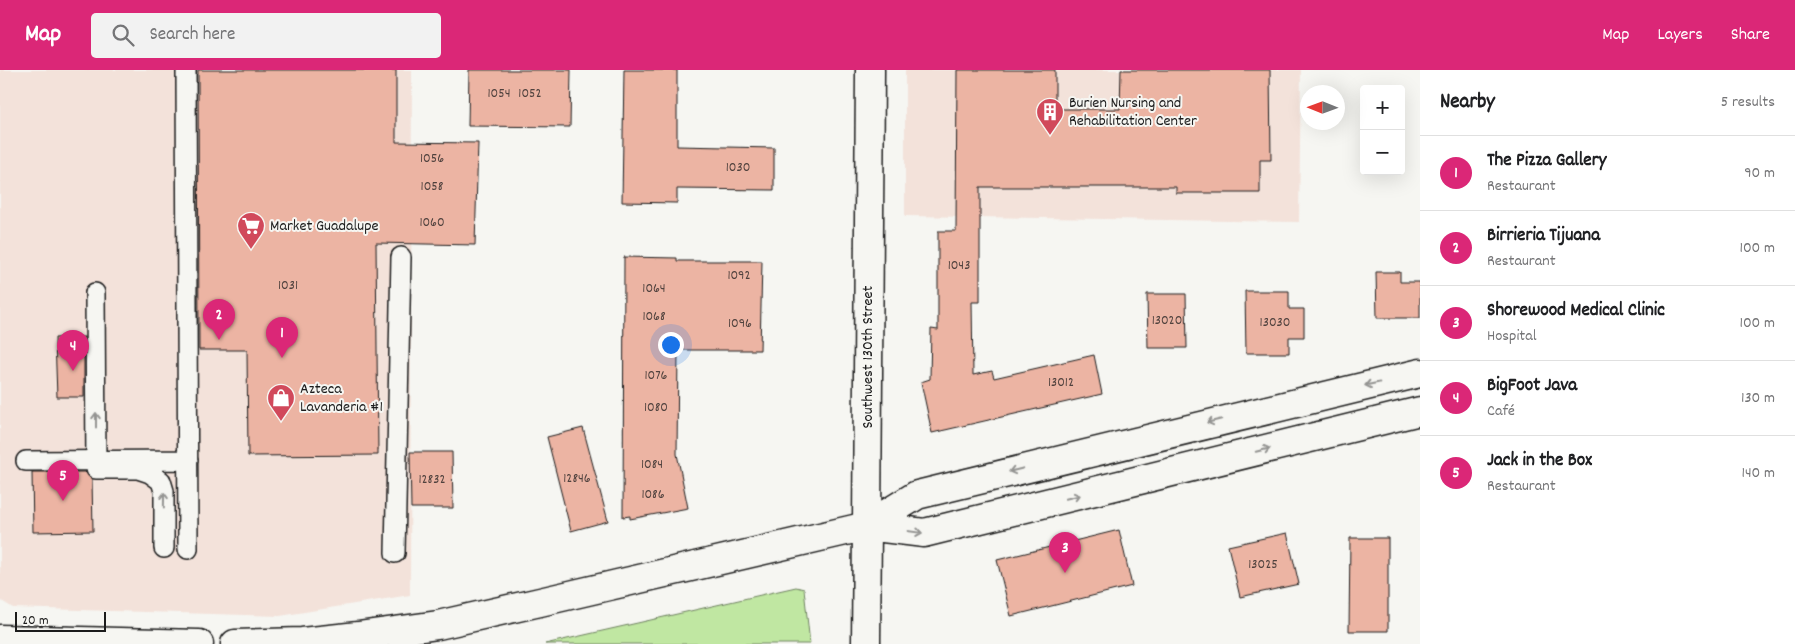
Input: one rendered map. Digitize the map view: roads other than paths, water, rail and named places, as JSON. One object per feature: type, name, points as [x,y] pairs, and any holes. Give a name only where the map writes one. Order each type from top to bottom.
[{"type":"main road","name":"Southwest 130th Street","points":[[866,644],[870,70]]},
{"type":"main road","points":[[235,644],[302,643],[438,625],[867,526],[917,495],[1131,441],[1420,373]]},
{"type":"main road","points":[[867,526],[924,534],[1420,411]]},
{"type":"main road","points":[[0,639],[200,644]]},
{"type":"lane","points":[[186,70],[188,549]]},
{"type":"lane","points":[[395,553],[401,257]]},
{"type":"lane","points":[[95,293],[96,469],[138,469],[150,473],[161,481],[164,491],[164,548]]},
{"type":"lane","points":[[28,467],[96,461],[188,460]]},
{"type":"place","name":"Burien Nursing and Rehabilitation Center","points":[[1050,136]]},
{"type":"place","name":"Market Guadalupe","points":[[251,250]]},
{"type":"place","name":"Birrieria Tijuana","points":[[219,340]]},
{"type":"place","name":"The Pizza Gallery","points":[[282,358]]},
{"type":"place","name":"BigFoot Java","points":[[73,371]]},
{"type":"place","name":"Azteca Lavanderia #1","points":[[281,422]]},
{"type":"place","name":"Jack in the Box","points":[[63,501]]},
{"type":"place","name":"Shorewood Medical Clinic","points":[[1065,573]]}]
